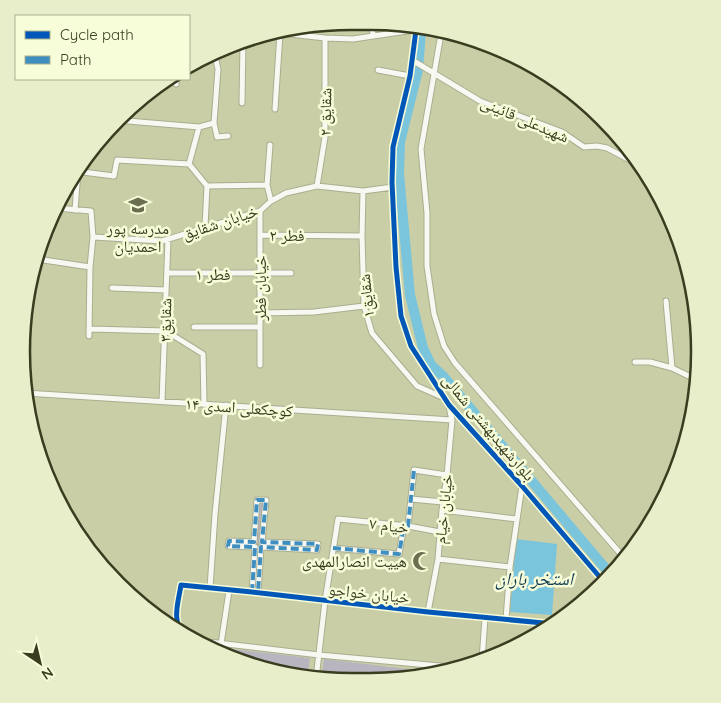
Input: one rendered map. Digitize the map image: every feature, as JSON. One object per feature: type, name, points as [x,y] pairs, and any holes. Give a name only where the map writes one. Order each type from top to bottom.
[{"type":"street","points":[[372,31],[372,35]]},
{"type":"street","points":[[297,35],[353,39],[399,32]]},
{"type":"street","name":"بلوارشهیدبهشتی شمالی","points":[[415,34],[410,76],[393,147],[396,267],[401,316],[411,346],[449,405],[522,486],[599,576]]},
{"type":"street","points":[[275,109],[280,38]]},
{"type":"street","name":"شقایق ۲","points":[[317,186],[325,137],[325,38]]},
{"type":"street","name":"بلوارشهیدبهشتی شمالی","points":[[440,38],[420,149],[427,213],[427,266],[434,314],[444,346],[455,363],[619,552]]},
{"type":"street","points":[[242,103],[243,49]]},
{"type":"street","points":[[216,60],[218,69],[214,123],[217,136],[228,136]]},
{"type":"street","name":"شهیدعلی قائینی","points":[[412,60],[480,101],[562,132],[584,147],[597,146],[607,148],[627,158]]},
{"type":"street","points":[[378,70],[410,76]]},
{"type":"street","points":[[127,121],[199,128],[214,123]]},
{"type":"street","points":[[190,164],[199,128]]},
{"type":"street","points":[[270,145],[267,185],[271,201]]},
{"type":"street","points":[[85,172],[114,176],[117,160],[144,163],[190,164]]},
{"type":"street","points":[[190,164],[207,186],[205,228]]},
{"type":"street","points":[[207,186],[267,185]]},
{"type":"street","points":[[75,210],[76,186]]},
{"type":"street","name":"خیابان شقایق","points":[[93,237],[165,240],[260,211],[271,201],[286,193],[317,186],[363,191],[393,187]]},
{"type":"street","name":"شقایق۱","points":[[363,191],[364,306],[372,333],[418,386],[443,397]]},
{"type":"street","points":[[63,209],[91,211],[93,237],[90,266],[89,336]]},
{"type":"street","name":"خیابان فطر","points":[[260,211],[260,365]]},
{"type":"street","name":"فطر ۲","points":[[260,235],[362,236]]},
{"type":"street","name":"شقایق۳","points":[[162,402],[166,331],[167,273],[165,240]]},
{"type":"street","points":[[43,260],[90,266]]},
{"type":"street","name":"فطر ۱","points":[[167,273],[291,273]]},
{"type":"street","points":[[112,288],[166,290]]},
{"type":"street","points":[[666,301],[672,368]]},
{"type":"street","points":[[260,313],[314,312],[364,306]]},
{"type":"street","points":[[194,327],[260,327]]},
{"type":"street","points":[[89,329],[166,331],[203,354],[204,404]]},
{"type":"street","points":[[635,362],[650,362],[672,368],[690,376]]},
{"type":"street","name":"کوچکعلی اسدی ۱۴","points":[[33,394],[452,420]]},
{"type":"street","points":[[210,588],[226,405]]},
{"type":"street","name":"خیابان خیام","points":[[428,612],[438,559],[447,475],[452,420],[449,405]]},
{"type":"street","points":[[317,671],[333,548],[399,554],[404,531],[408,526],[414,470],[447,475]]},
{"type":"street","points":[[506,619],[510,567],[522,486]]},
{"type":"street","points":[[411,499],[443,502]]},
{"type":"street","points":[[255,592],[258,544],[257,500],[266,500],[258,544]]},
{"type":"street","points":[[442,510],[517,519]]},
{"type":"street","name":"خیام ۷","points":[[333,548],[338,519],[408,526],[440,532]]},
{"type":"street","points":[[229,544],[318,547]]},
{"type":"street","points":[[438,559],[510,567]]},
{"type":"street","name":"خیابان خواجو","points":[[177,622],[176,616],[181,585],[542,623]]},
{"type":"street","points":[[221,644],[228,590]]},
{"type":"street","points":[[483,653],[485,618]]},
{"type":"street","points":[[216,643],[437,666]]},
{"type":"shaded area","points":[[257,501],[265,501],[263,542],[318,544],[317,550],[261,547],[258,586],[253,586],[255,547],[229,546],[229,541],[254,542]]},
{"type":"shaded area","points":[[227,649],[310,658],[308,670],[268,662]]},
{"type":"shaded area","points":[[324,659],[413,670],[352,673],[322,671]]},
{"type":"water","name":"استخر باران","points":[[516,539],[557,544],[552,615],[510,612]]},
{"type":"waterway","points":[[421,34],[418,70],[400,142],[399,174],[410,295],[423,348],[431,365],[443,376],[606,569]]},
{"type":"marked path","points":[[333,548],[399,554],[403,531],[408,526],[414,470]]},
{"type":"marked path","points":[[252,592],[255,547],[228,546],[229,541],[254,542],[257,500],[266,500],[262,542],[318,544],[317,550],[261,547],[258,592]]},
{"type":"cycle path","points":[[416,34],[410,76],[393,147],[392,182],[396,267],[401,316],[411,346],[449,405],[522,486],[599,576]]},
{"type":"cycle path","points":[[177,622],[177,606],[181,585],[542,623]]},
{"type":"place","name":"مدرسه پور احمدیان","points":[[138,205]]},
{"type":"place","name":"هییت انصارالمهدی","points":[[422,561]]}]
